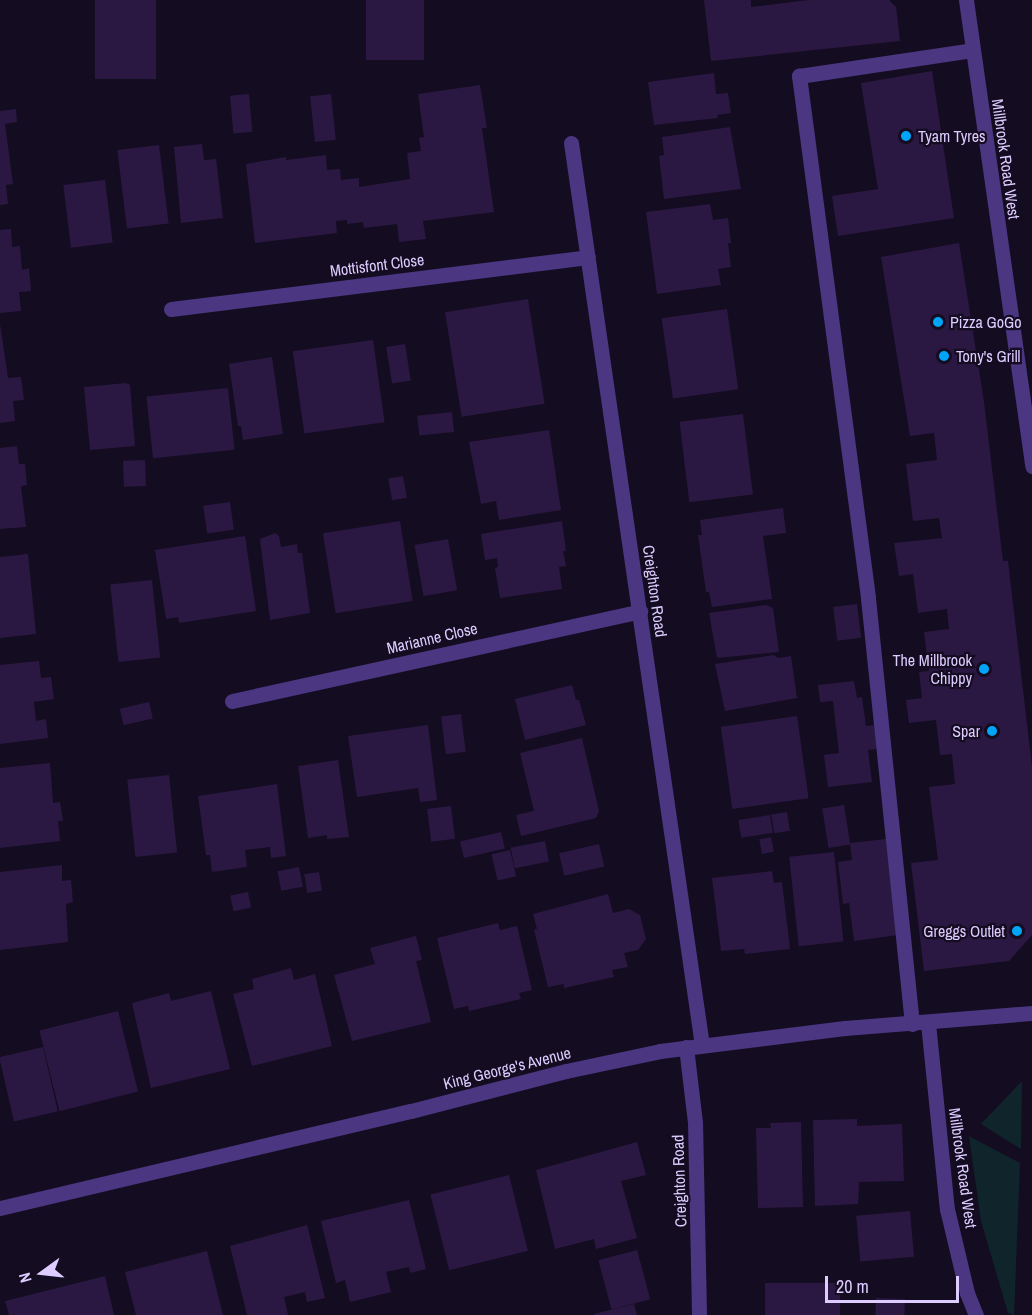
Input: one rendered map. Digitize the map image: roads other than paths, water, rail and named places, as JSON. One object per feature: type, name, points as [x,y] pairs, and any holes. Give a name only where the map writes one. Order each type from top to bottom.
[{"type":"street","name":"Millbrook Road West","points":[[966,0],[1032,466]]},
{"type":"street","points":[[912,1024],[868,597],[798,76],[972,50]]},
{"type":"street","name":"Creighton Road","points":[[571,142],[702,1045]]},
{"type":"street","name":"Mottisfont Close","points":[[171,309],[588,257]]},
{"type":"street","name":"Marianne Close","points":[[232,702],[640,611]]},
{"type":"street","name":"King George's Avenue","points":[[0,1208],[400,1114],[566,1071],[686,1047],[845,1028],[1032,1013]]},
{"type":"street","name":"Millbrook Road West","points":[[928,1023],[947,1209],[967,1293],[976,1315]]},
{"type":"street","name":"Creighton Road","points":[[686,1047],[696,1122],[699,1315]]},
{"type":"place","name":"Tyam Tyres","points":[[906,136]]},
{"type":"place","name":"Pizza GoGo","points":[[938,322]]},
{"type":"place","name":"Tony's Grill","points":[[944,356]]},
{"type":"place","name":"The Millbrook Chippy","points":[[984,669]]},
{"type":"place","name":"Spar","points":[[992,731]]},
{"type":"place","name":"Greggs Outlet","points":[[1017,931]]}]
